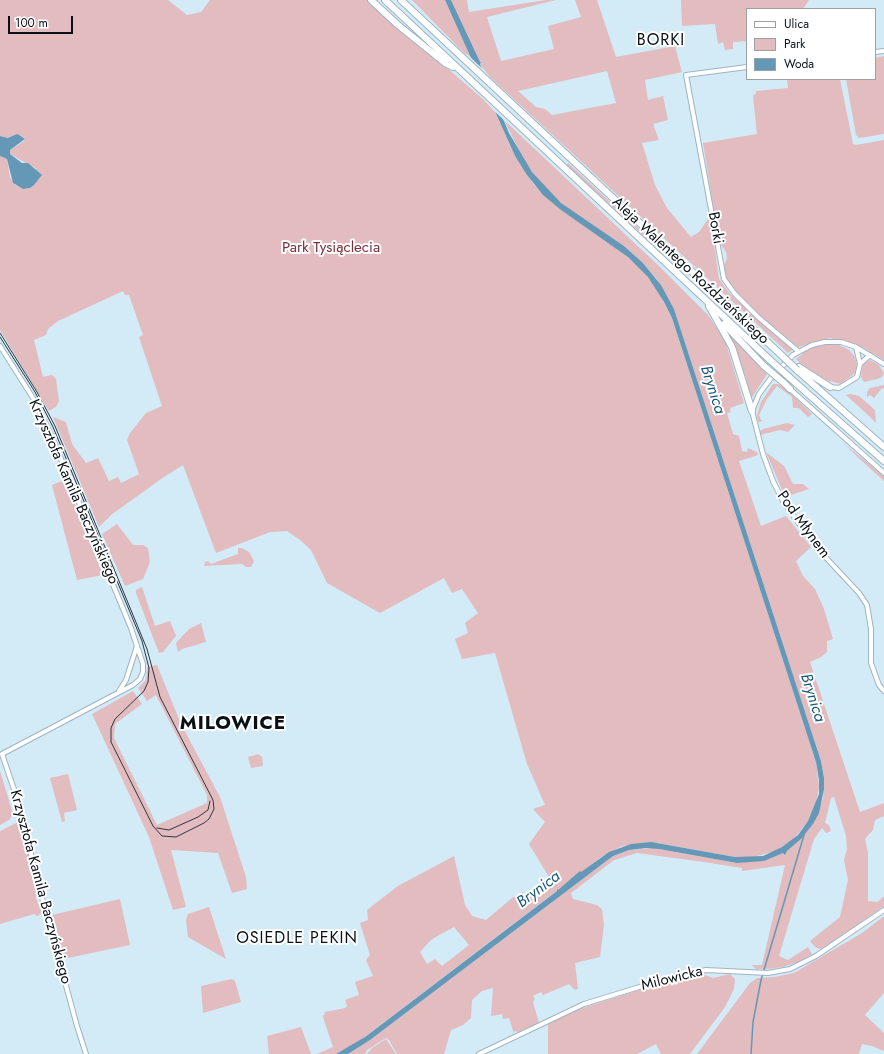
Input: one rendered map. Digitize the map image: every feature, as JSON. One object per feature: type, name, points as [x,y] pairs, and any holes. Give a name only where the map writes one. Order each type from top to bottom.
[{"type":"highway","points":[[371,0],[398,25],[445,63],[460,70]]},
{"type":"highway","name":"Aleja Walentego Roździeńskiego","points":[[385,0],[770,360],[884,461]]},
{"type":"highway","points":[[400,0],[420,18]]},
{"type":"highway","points":[[405,0],[420,18]]},
{"type":"highway","name":"Aleja Walentego Roździeńskiego","points":[[420,18],[777,352],[798,368],[884,447]]},
{"type":"highway","points":[[702,296],[717,318],[734,352],[752,411]]},
{"type":"highway","points":[[717,318],[764,366],[790,389]]},
{"type":"highway","points":[[798,368],[830,387]]},
{"type":"street","name":"Borki","points":[[746,68],[686,74],[724,280],[735,294],[758,317],[798,351]]},
{"type":"street","points":[[752,411],[764,386],[798,351],[825,342],[841,342],[856,347],[884,364]]},
{"type":"street","name":"Krzysztofa Kamila Baczyńskiego","points":[[0,346],[33,398],[47,425],[137,644],[143,664],[140,679],[133,685],[2,754],[19,804],[38,883],[76,1026],[86,1054]]},
{"type":"street","points":[[830,387],[839,388],[857,377],[860,364],[856,347]]},
{"type":"street","points":[[860,364],[870,355]]},
{"type":"street","points":[[790,389],[884,473]]},
{"type":"street","name":"Pod Młynem","points":[[752,411],[766,461],[783,501],[815,546],[860,593],[867,604],[870,618],[871,663],[879,684],[884,691]]},
{"type":"street","points":[[117,693],[126,680],[134,658],[137,644]]},
{"type":"street","name":"Milowicka","points":[[479,1054],[584,1004],[692,972],[706,970],[768,973],[784,971],[803,964],[884,910]]},
{"type":"green space","name":"Park Tysiąclecia","points":[[0,0],[168,0],[187,15],[201,12],[210,0],[369,0],[484,100],[495,112],[515,156],[534,185],[561,210],[616,247],[641,268],[655,286],[672,318],[816,762],[819,787],[816,804],[808,821],[793,840],[775,851],[750,858],[735,857],[657,843],[622,846],[601,857],[358,1042],[336,1054],[317,1054],[333,1047],[323,1017],[325,1012],[345,1008],[347,1006],[345,1000],[359,995],[355,982],[373,976],[366,960],[370,955],[360,923],[368,920],[367,910],[398,886],[454,856],[465,905],[472,916],[486,920],[512,898],[523,892],[527,897],[536,891],[542,893],[552,882],[529,844],[545,822],[533,809],[545,805],[527,764],[495,653],[462,659],[455,639],[468,633],[465,623],[478,613],[462,589],[452,593],[444,578],[380,613],[327,583],[311,550],[287,531],[270,532],[216,553],[183,465],[111,515],[99,527],[53,417],[66,422],[72,444],[86,463],[98,458],[109,481],[118,477],[121,483],[139,474],[127,440],[130,433],[146,413],[162,406],[139,337],[143,335],[129,295],[125,295],[123,291],[58,321],[48,329],[46,335],[34,340],[43,377],[52,375],[56,379],[59,401],[56,407],[49,411],[0,330],[0,156],[7,159],[10,177],[15,185],[24,189],[30,188],[40,178],[35,168],[10,154],[10,150],[24,141],[25,138],[20,135],[8,138],[0,136]],"holes":[[[454,927],[469,945],[442,966],[435,959],[427,964],[420,952],[432,939]]]},
{"type":"green space","points":[[412,0],[445,0],[471,57],[464,53]]},
{"type":"green space","points":[[451,0],[467,0],[469,12],[546,0],[556,0],[487,17],[501,61],[554,49],[548,26],[581,17],[575,0],[597,0],[616,57],[675,46],[682,72],[645,80],[648,100],[663,96],[668,120],[653,124],[659,140],[642,143],[655,185],[667,208],[691,237],[699,232],[710,216],[719,279],[730,294],[791,347],[792,350],[788,353],[490,77],[482,67]],"holes":[[[607,71],[616,103],[552,115],[545,109],[536,107],[518,91]]]},
{"type":"green space","points":[[681,0],[809,0],[804,8],[746,8],[746,41],[733,42],[733,49],[725,50],[723,42],[718,44],[715,24],[682,26]]},
{"type":"green space","points":[[884,56],[884,134],[859,138],[856,135],[846,80],[876,80],[876,58]]},
{"type":"green space","points":[[787,80],[840,80],[853,144],[856,145],[884,140],[884,360],[862,347],[830,338],[798,347],[739,296],[728,284],[724,273],[724,266],[727,258],[726,252],[719,242],[703,143],[757,134],[753,95],[756,94],[756,91],[788,88]]},
{"type":"green space","points":[[504,120],[660,267],[708,315],[725,340],[744,403],[730,408],[731,412],[727,413],[733,434],[739,436],[742,451],[747,452],[748,448],[757,452],[758,455],[739,461],[761,526],[786,516],[811,547],[796,561],[803,576],[815,589],[824,609],[833,639],[827,641],[827,652],[821,657],[810,662],[860,812],[884,803],[884,816],[875,820],[873,830],[865,839],[868,853],[868,901],[878,902],[884,896],[884,906],[822,949],[816,948],[810,941],[840,917],[848,880],[844,860],[847,849],[846,836],[834,797],[831,798],[825,823],[829,825],[831,831],[826,833],[822,828],[814,839],[779,956],[788,960],[808,947],[812,954],[798,962],[783,967],[768,969],[756,969],[752,965],[762,965],[785,865],[742,871],[742,868],[637,853],[614,860],[571,893],[573,899],[597,905],[602,909],[604,925],[600,957],[575,963],[578,989],[575,990],[569,984],[543,995],[541,992],[533,996],[535,999],[533,1002],[539,1023],[518,1032],[514,1031],[514,1034],[509,1018],[503,1019],[502,1014],[491,1016],[493,988],[482,991],[472,1000],[471,1018],[463,1025],[451,1030],[444,1054],[397,1054],[389,1040],[386,1038],[367,1050],[365,1054],[348,1054],[370,1040],[613,856],[629,850],[653,848],[737,863],[787,851],[797,843],[813,824],[823,798],[824,778],[821,761],[674,309],[657,279],[643,263],[624,246],[567,208],[545,189],[525,162]]},
{"type":"green space","points":[[568,163],[648,237],[647,239],[567,165]]},
{"type":"green space","points":[[729,334],[767,374],[751,399],[745,375]]},
{"type":"green space","points":[[835,343],[849,350],[855,357],[857,365],[855,373],[841,384],[821,379],[806,369],[796,359],[803,354],[802,352],[811,347]]},
{"type":"green space","points":[[870,360],[879,365],[884,373],[882,377],[864,382],[861,377],[863,364]]},
{"type":"green space","points":[[773,384],[778,384],[786,389],[812,414],[808,417],[799,408],[793,408],[792,397],[777,386],[767,399],[759,415],[763,421],[758,422],[757,415],[761,402]]},
{"type":"green space","points":[[884,385],[884,389],[882,388],[874,398],[870,395],[867,397],[867,392],[870,388]]},
{"type":"green space","points":[[850,394],[859,396],[875,410],[876,423],[846,395]]},
{"type":"green space","points":[[787,423],[795,425],[788,432],[780,430],[760,435],[760,431],[763,429]]},
{"type":"green space","points":[[843,443],[884,476],[884,481],[863,462]]},
{"type":"green space","points":[[766,452],[784,466],[793,484],[803,484],[809,489],[785,497]]},
{"type":"green space","points":[[65,480],[103,575],[77,580],[52,485]]},
{"type":"green space","points":[[117,524],[133,545],[143,545],[148,548],[150,562],[143,579],[125,586],[102,534]]},
{"type":"green space","points":[[238,548],[242,548],[249,552],[254,561],[251,567],[246,567],[242,564],[204,566],[205,562],[208,561],[211,564],[238,554]]},
{"type":"green space","points":[[142,587],[155,626],[170,621],[176,636],[163,652],[159,653],[136,593],[136,590]]},
{"type":"green space","points":[[201,623],[206,642],[182,649],[178,652],[176,643],[189,629]]},
{"type":"green space","points":[[157,665],[181,724],[220,797],[246,877],[247,889],[232,893],[218,853],[171,850],[186,907],[173,910],[149,837],[92,714],[133,691],[142,704],[115,724],[114,738],[157,825],[207,803],[207,795],[156,695],[147,701],[138,688],[146,680],[147,667]]},
{"type":"green space","points":[[258,754],[262,757],[263,766],[251,768],[248,757]]},
{"type":"green space","points":[[0,771],[13,814],[9,820],[0,825]]},
{"type":"green space","points":[[68,774],[77,810],[64,813],[65,821],[62,822],[50,778]]},
{"type":"green space","points":[[20,821],[22,823],[39,895],[36,897],[38,904],[41,904],[44,913],[37,916],[34,914],[0,924],[0,831]]},
{"type":"green space","points":[[120,899],[130,945],[63,959],[52,915]]},
{"type":"green space","points":[[209,907],[226,959],[188,937],[186,920],[188,914]]},
{"type":"green space","points":[[884,916],[884,993],[865,1015],[884,1033],[884,1051],[862,1044],[859,1054],[697,1054],[750,983],[757,978],[774,977],[794,973],[862,933]]},
{"type":"green space","points":[[702,974],[713,978],[730,974],[735,979],[734,989],[725,1007],[690,1054],[661,1054],[656,1044],[637,1054],[548,1054],[548,1024],[567,1013],[686,975]]},
{"type":"green space","points":[[232,979],[235,981],[241,1002],[203,1013],[201,986]]},
{"type":"green space","points":[[301,1027],[311,1054],[269,1054],[267,1036]]},
{"type":"green space","points":[[386,1039],[396,1054],[367,1054],[372,1048]]},
{"type":"water","points":[[445,0],[451,0],[481,62],[480,64],[509,133],[532,172],[561,203],[624,246],[643,263],[661,285],[674,309],[821,761],[824,789],[819,813],[813,824],[785,855],[783,853],[764,861],[737,863],[646,848],[629,850],[613,856],[370,1040],[348,1054],[336,1054],[365,1037],[557,891],[557,889],[558,890],[580,871],[581,872],[609,852],[631,844],[651,842],[735,857],[763,856],[782,847],[798,835],[808,821],[819,794],[819,780],[816,762],[672,318],[648,277],[628,257],[561,210],[543,195],[527,175],[515,156]]},
{"type":"water","points":[[17,134],[25,139],[10,150],[10,154],[22,163],[28,163],[42,175],[30,188],[23,189],[13,183],[7,159],[0,156],[0,136],[8,138]]},
{"type":"pier","points":[[467,54],[486,72],[508,124],[491,108]]},
{"type":"waterway","points":[[751,1054],[753,1022],[761,980],[804,835]]},
{"type":"tram line","points":[[0,333],[37,392],[55,426],[147,649],[160,697],[213,800],[214,809],[209,819],[176,837],[162,836],[153,826],[111,742],[111,728],[115,719],[144,691],[148,682],[149,668],[142,641],[53,427],[35,392],[0,337]]},
{"type":"tram line","points":[[157,828],[169,830],[198,817],[208,810],[210,801]]},
{"type":"district","name":"BORKI","points":[[661,41]]},
{"type":"district","name":"MILOWICE","points":[[233,724]]},
{"type":"district","name":"OSIEDLE PEKIN","points":[[297,939]]},
{"type":"water label","name":"Brynica","points":[[712,390]]},
{"type":"water label","name":"Brynica","points":[[812,698]]},
{"type":"water label","name":"Brynica","points":[[539,890]]}]
